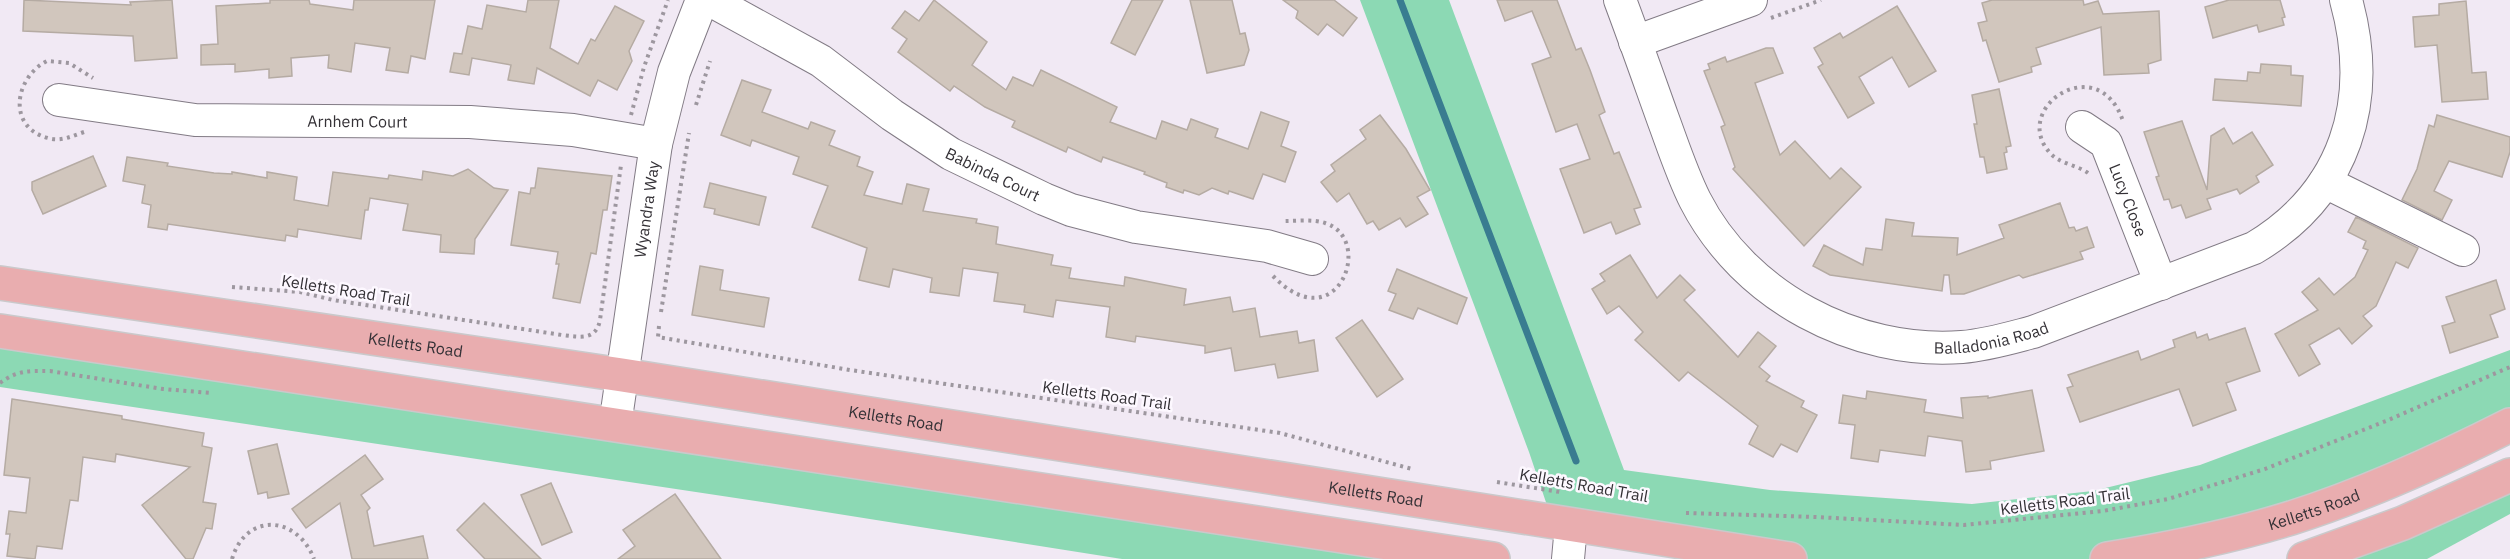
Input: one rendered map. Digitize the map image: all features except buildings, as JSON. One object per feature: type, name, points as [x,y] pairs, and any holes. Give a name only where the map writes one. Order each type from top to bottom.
[{"type":"main road","name":"Kelletts Road","points":[[0,283],[622,375],[1790,559]]},
{"type":"main road","points":[[0,331],[1493,559]]},
{"type":"main road","name":"Kelletts Road","points":[[2107,559],[2169,549],[2291,518],[2397,479],[2510,425]]},
{"type":"main road","points":[[2304,559],[2403,523],[2510,475]]},
{"type":"street","name":"Wyandra Way","points":[[615,425],[656,144],[674,72],[702,0]]},
{"type":"street","name":"Babinda Court","points":[[710,0],[821,61],[892,115],[951,154],[1044,199],[1071,210],[1136,227],[1267,246],[1312,260]]},
{"type":"street","name":"Balladonia Road","points":[[1620,0],[1684,176],[1712,226],[1739,260],[1756,277],[1795,306],[1866,338],[1898,344],[1963,347],[1997,342],[2033,332],[2254,248],[2274,236],[2306,207],[2325,182],[2340,156],[2355,111],[2357,55],[2346,0]]},
{"type":"street","points":[[1635,42],[1751,0]]},
{"type":"street","name":"Arnhem Court","points":[[59,100],[195,120],[470,122],[573,130],[656,144]]},
{"type":"street","name":"Lucy Close","points":[[2082,127],[2106,143],[2161,284]]},
{"type":"street","points":[[2325,182],[2463,250]]},
{"type":"street","points":[[1568,559],[1572,526]]},
{"type":"path","points":[[695,109],[711,57]]},
{"type":"path","name":"Kelletts Road Trail","points":[[689,129],[658,337],[850,370],[1280,433],[1422,472]]},
{"type":"path","name":"Kelletts Road Trail","points":[[229,287],[300,292],[333,300],[576,337],[594,334],[599,325],[622,160]]},
{"type":"path","name":"Kelletts Road Trail","points":[[1675,512],[1964,525],[2103,511],[2168,499],[2265,469],[2386,421],[2510,367]]},
{"type":"path","points":[[0,383],[13,374]]},
{"type":"path","name":"Kelletts Road Trail","points":[[1488,481],[1565,493]]},
{"type":"path","points":[[232,559],[240,539],[249,532],[272,525],[295,532],[306,541],[314,559]]},
{"type":"green space","points":[[1360,0],[1449,0],[1624,470],[1770,490],[1972,504],[2093,491],[2200,465],[2510,350],[2510,425],[2462,449],[2107,559],[1790,559],[1553,523],[1529,452]]},
{"type":"green space","points":[[0,331],[1493,559],[1122,559],[769,503],[0,387]]},
{"type":"green space","points":[[2510,475],[2510,514],[2427,559],[2304,559]]},
{"type":"waterway","points":[[1400,0],[1576,461]]}]
